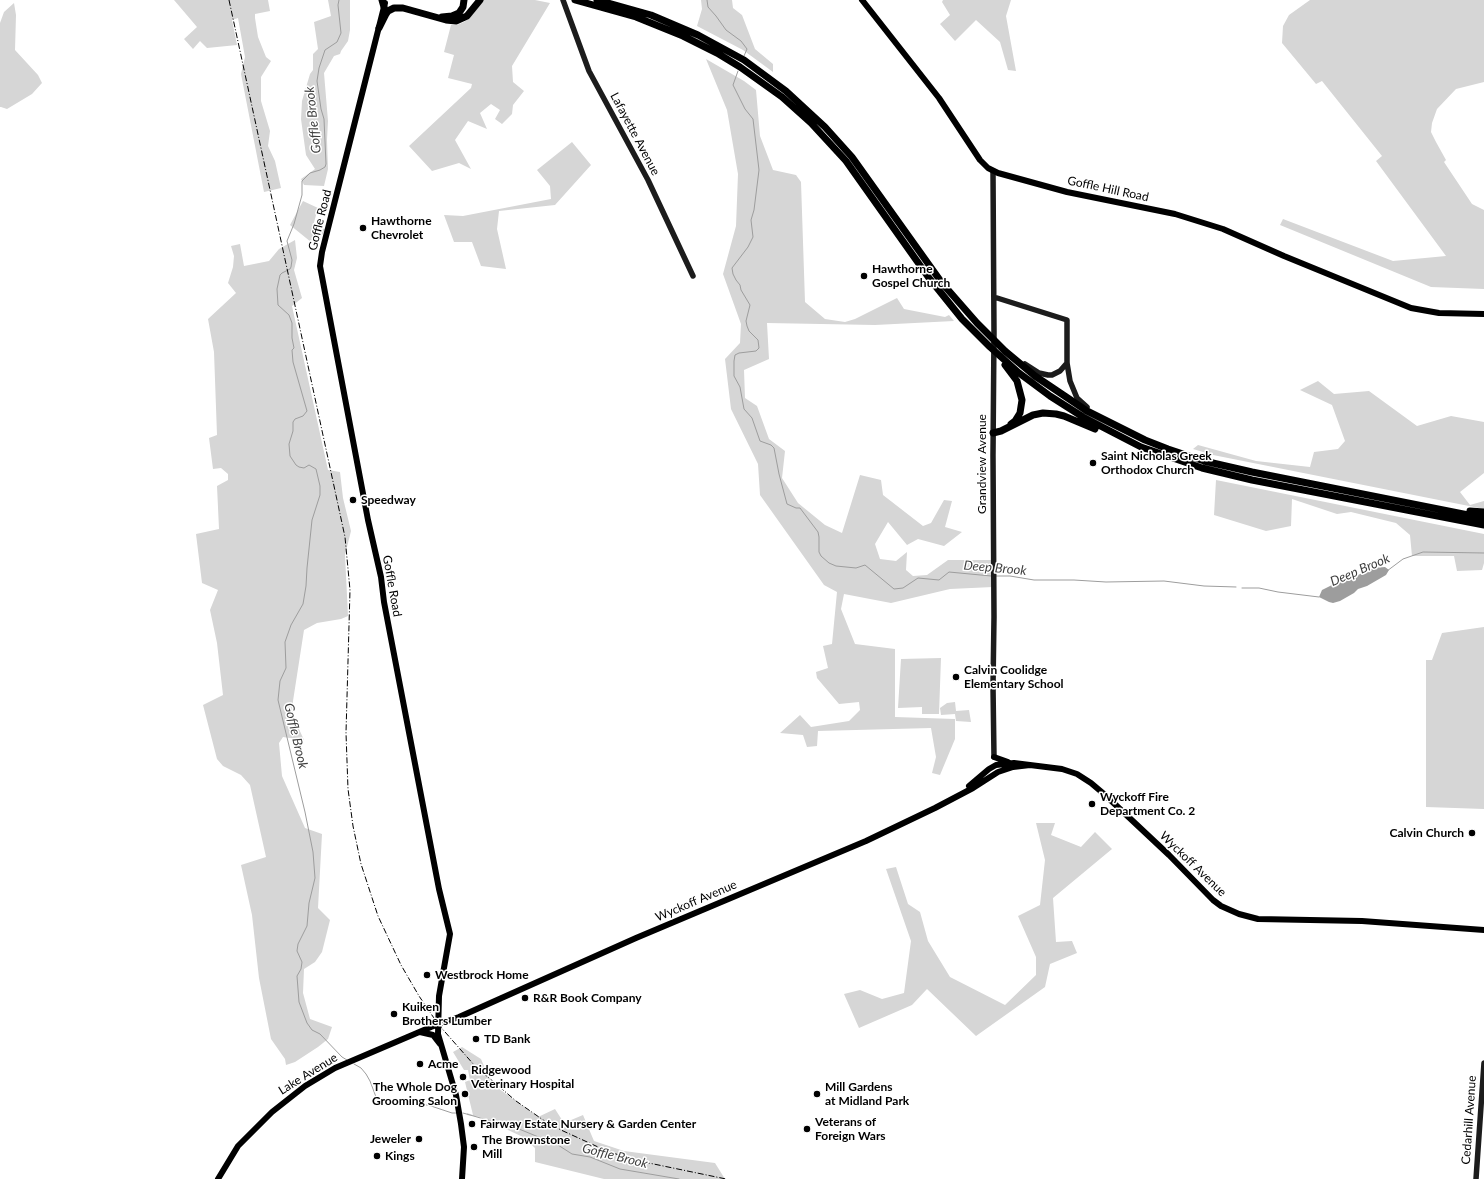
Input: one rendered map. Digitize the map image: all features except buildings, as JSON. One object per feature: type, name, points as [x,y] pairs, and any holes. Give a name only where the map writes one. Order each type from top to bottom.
[{"type":"highway","points":[[393,0],[397,5],[403,8],[452,21],[460,20],[467,16],[480,0]]},
{"type":"highway","points":[[434,16],[448,17],[456,15],[463,7],[464,0]]},
{"type":"highway","points":[[575,0],[636,17],[694,41],[740,67],[782,97],[811,123],[846,161],[937,289],[962,319],[992,345],[1030,382],[1095,424],[1142,447]]},
{"type":"highway","points":[[597,0],[651,15],[698,35],[744,60],[797,100],[826,127],[852,157],[946,288],[992,345],[1014,377],[1020,390],[1022,409],[1015,421],[993,434]]},
{"type":"highway","points":[[379,28],[388,11],[394,8],[403,8]]},
{"type":"highway","points":[[992,345],[1054,390],[1087,411],[1122,430],[1168,449],[1217,464],[1484,518]]},
{"type":"highway","points":[[993,434],[1034,415],[1043,413],[1056,414],[1190,464],[1227,474],[1484,526]]},
{"type":"highway","points":[[1417,504],[1484,512]]},
{"type":"main road","name":"Goffle Hill Road","points":[[862,0],[939,98],[980,160],[993,171],[1006,176],[1108,202],[1175,214],[1223,229],[1398,303],[1419,310],[1439,313],[1484,314]]},
{"type":"main road","name":"Goffle Road","points":[[384,2],[379,28],[322,252],[320,266],[368,520],[381,577],[384,602],[439,889],[450,934],[439,996],[438,1034],[461,1124],[464,1147],[462,1179]]},
{"type":"main road","points":[[994,757],[1014,763]]},
{"type":"main road","points":[[994,757],[998,772]]},
{"type":"main road","name":"Wyckoff Avenue","points":[[961,794],[989,768],[996,765],[1014,763],[1062,769],[1084,778],[1104,794],[1170,855],[1212,900],[1239,914],[1258,919],[1369,921],[1484,930]]},
{"type":"main road","name":"Wyckoff Avenue","points":[[438,1024],[474,1011],[636,938],[866,841],[935,808],[998,772],[1013,767],[1030,765]]},
{"type":"main road","name":"Lake Avenue","points":[[218,1179],[238,1146],[272,1112],[305,1086],[349,1062],[438,1024]]},
{"type":"main road","points":[[420,1032],[433,1035],[442,1046]]},
{"type":"street","name":"Lafayette Avenue","points":[[563,0],[589,71],[648,180],[693,276]]},
{"type":"street","name":"Grandview Avenue","points":[[993,171],[994,757]]},
{"type":"street","points":[[994,297],[1067,320],[1067,363],[1071,385],[1077,398],[1087,408],[1122,430]]},
{"type":"street","points":[[992,345],[1044,375],[1056,374],[1067,363]]},
{"type":"street","name":"Cedarhill Avenue","points":[[1476,1179],[1484,1063]]},
{"type":"shaded area","points":[[174,0],[268,0],[270,11],[255,14],[255,18],[258,37],[266,57],[271,61],[261,77],[261,101],[270,131],[268,146],[275,161],[281,188],[264,192],[241,74],[245,57],[238,18],[232,20],[237,45],[207,48],[200,41],[193,49],[184,39],[197,27]]},
{"type":"shaded area","points":[[328,0],[350,0],[350,30],[348,41],[340,54],[334,56],[324,73],[328,121],[328,169],[324,186],[304,185],[301,179],[315,169],[306,155],[301,119],[302,101],[310,74],[313,70],[313,54],[318,49],[314,22],[331,16]]},
{"type":"shaded area","points":[[483,0],[535,0],[550,3],[512,66],[513,82],[524,91],[513,105],[512,114],[502,124],[495,119],[500,110],[491,104],[480,113],[487,129],[468,121],[455,140],[471,169],[459,163],[432,171],[409,146],[471,88],[472,84],[448,78],[454,55],[444,52],[451,25],[457,25],[470,18]]},
{"type":"shaded area","points":[[701,0],[732,0],[733,8],[742,15],[755,49],[773,64],[773,72],[743,50],[697,26],[702,9]]},
{"type":"shaded area","points":[[943,0],[1011,0],[1006,16],[1016,71],[1008,70],[1000,42],[976,20],[955,41],[940,24],[950,15],[942,2]]},
{"type":"shaded area","points":[[1310,0],[1484,0],[1484,82],[1456,89],[1437,109],[1432,123],[1431,132],[1446,160],[1444,162],[1472,204],[1484,210],[1484,289],[1431,287],[1280,225],[1283,219],[1393,261],[1446,256],[1376,161],[1382,156],[1322,81],[1316,84],[1282,43],[1283,26],[1289,15]]},
{"type":"shaded area","points":[[14,3],[16,15],[15,50],[38,75],[42,83],[32,94],[7,109],[0,107],[0,23],[4,12]]},
{"type":"shaded area","points":[[706,59],[744,81],[756,90],[760,136],[773,170],[796,175],[801,182],[805,302],[825,319],[845,322],[855,319],[897,298],[904,309],[945,317],[949,315],[954,321],[875,325],[767,323],[769,359],[744,370],[745,398],[757,406],[769,439],[785,451],[782,478],[798,503],[825,525],[842,533],[860,475],[881,480],[883,495],[923,526],[931,523],[944,500],[952,501],[945,527],[962,532],[944,546],[918,539],[907,545],[888,522],[875,544],[880,559],[896,561],[907,552],[906,570],[913,576],[927,575],[948,560],[993,560],[993,587],[950,589],[891,603],[844,594],[841,609],[855,644],[895,649],[895,717],[955,719],[955,739],[940,775],[932,773],[936,757],[931,728],[818,731],[817,746],[807,747],[803,735],[780,733],[800,715],[811,727],[849,721],[860,710],[859,702],[839,704],[817,678],[816,672],[828,668],[823,646],[832,644],[837,592],[824,585],[760,495],[758,464],[731,409],[725,359],[740,343],[741,324],[723,274],[736,226],[738,174],[727,110]]},
{"type":"shaded area","points":[[572,142],[591,165],[555,205],[499,211],[497,229],[506,269],[481,266],[472,242],[454,242],[444,215],[463,216],[551,199],[550,186],[537,170]]},
{"type":"shaded area","points":[[303,201],[318,208],[313,226],[325,229],[322,235],[311,242],[290,225]]},
{"type":"shaded area","points":[[295,240],[297,258],[294,270],[302,298],[292,306],[328,470],[340,472],[343,498],[351,531],[345,555],[348,616],[341,619],[317,623],[304,630],[293,701],[293,716],[304,740],[283,737],[279,743],[282,776],[305,828],[322,834],[318,908],[330,920],[322,952],[315,962],[304,969],[303,993],[310,1019],[332,1027],[328,1039],[295,1062],[286,1065],[285,1059],[271,1039],[259,978],[252,915],[241,865],[266,857],[250,785],[241,775],[223,766],[217,759],[203,705],[223,695],[217,643],[210,610],[218,590],[202,583],[196,534],[219,529],[217,486],[228,480],[228,474],[221,468],[213,469],[209,438],[217,435],[214,352],[208,319],[236,293],[228,283],[233,267],[234,256],[231,246],[240,244],[244,266],[269,261],[279,249]]},
{"type":"shaded area","points":[[1318,381],[1334,394],[1369,391],[1417,426],[1451,416],[1484,422],[1484,473],[1460,492],[1470,505],[1484,501],[1484,509],[1213,455],[1193,449],[1198,445],[1256,461],[1310,467],[1314,452],[1338,449],[1345,441],[1332,405],[1300,390]]},
{"type":"shaded area","points":[[1216,480],[1484,534],[1484,563],[1482,570],[1457,571],[1454,556],[1412,556],[1410,535],[1396,523],[1351,512],[1337,514],[1292,499],[1291,526],[1266,531],[1214,515]]},
{"type":"shaded area","points":[[1385,567],[1389,570],[1386,575],[1367,586],[1358,589],[1340,601],[1333,603],[1319,597],[1322,590],[1338,582],[1374,568]]},
{"type":"shaded area","points":[[1484,627],[1484,809],[1426,807],[1426,660],[1432,660],[1442,633]]},
{"type":"shaded area","points":[[941,658],[939,714],[922,714],[922,707],[898,708],[901,659]]},
{"type":"shaded area","points":[[955,702],[956,711],[969,710],[971,722],[956,721],[955,714],[941,715],[940,708],[947,703]]},
{"type":"shaded area","points":[[1036,823],[1055,823],[1051,835],[1081,847],[1095,832],[1112,849],[1053,898],[1056,942],[1072,941],[1077,953],[1050,964],[1045,987],[976,1036],[927,989],[912,1005],[859,1028],[844,994],[860,990],[882,999],[904,993],[911,941],[886,869],[896,867],[908,904],[920,912],[928,941],[950,977],[1005,1005],[1036,975],[1036,957],[1018,916],[1040,905],[1045,860]]},
{"type":"shaded area","points":[[462,1047],[481,1059],[491,1083],[538,1117],[555,1109],[564,1123],[583,1115],[594,1141],[624,1151],[715,1163],[725,1179],[604,1179],[535,1162],[535,1148],[523,1137],[480,1117],[467,1115],[467,1113],[473,1115],[465,1082],[470,1080],[468,1070],[464,1070],[453,1052]]},
{"type":"waterway","name":"Goffle Brook","points":[[339,0],[338,5],[341,33],[337,42],[325,50],[319,68],[317,81],[324,119],[326,164],[325,167],[320,170],[310,173],[302,181],[302,195],[294,224],[287,241],[292,260],[291,267],[280,275],[277,289],[278,305],[289,315],[292,323],[294,348],[292,350],[293,362],[307,411],[303,416],[295,419],[293,422],[293,431],[289,444],[290,456],[299,467],[304,468],[309,465],[316,469],[320,486],[320,495],[312,520],[303,604],[291,625],[285,642],[286,668],[280,681],[278,700],[305,812],[313,852],[315,878],[309,903],[307,926],[298,944],[297,951],[302,962],[301,969],[297,976],[299,1002],[307,1023],[312,1030],[320,1034],[342,1057],[347,1060]]},
{"type":"waterway","name":"Deep Brook","points":[[707,0],[708,7],[726,30],[741,41],[747,49],[744,56]]},
{"type":"waterway","name":"Deep Brook","points":[[738,71],[733,85],[745,109],[753,119],[759,170],[754,210],[751,220],[753,237],[748,247],[732,268],[733,274],[750,305],[746,321],[747,326],[749,331],[758,340],[759,348],[756,351],[739,353],[735,355],[734,376],[740,387],[744,409],[752,418],[760,441],[771,445],[774,448],[787,504],[800,508],[818,532],[819,552],[821,556],[829,563],[836,566],[856,568],[865,565],[894,589],[903,588],[918,578],[939,580],[949,572],[991,576]]},
{"type":"waterway","name":"Deep Brook","points":[[1387,571],[1403,559],[1423,552],[1484,553]]},
{"type":"waterway","name":"Deep Brook","points":[[996,576],[1010,576],[1034,580],[1106,582],[1164,581],[1204,586],[1236,587]]},
{"type":"waterway","name":"Deep Brook","points":[[1242,588],[1259,588],[1319,597]]},
{"type":"waterway","name":"Goffle Brook","points":[[354,1064],[361,1068],[366,1074],[379,1102],[387,1104],[400,1101],[409,1101],[452,1113],[457,1113]]},
{"type":"waterway","name":"Goffle Brook","points":[[463,1113],[519,1129],[558,1145],[572,1154],[590,1157],[620,1169],[679,1179]]},
{"type":"railway","points":[[229,0],[345,537],[350,590],[346,733],[348,789],[353,826],[361,864],[378,916],[401,965],[419,996],[438,1024],[475,1066],[516,1101],[546,1122],[609,1152],[644,1162],[726,1179]]},
{"type":"place","name":"Hawthorne Chevrolet","points":[[363,228]]},
{"type":"place","name":"Hawthorne Gospel Church","points":[[864,276]]},
{"type":"place","name":"Saint Nicholas Greek Orthodox Church","points":[[1093,463]]},
{"type":"place","name":"Speedway","points":[[353,500]]},
{"type":"place","name":"Calvin Coolidge Elementary School","points":[[956,677]]},
{"type":"place","name":"Wyckoff Fire Department Co. 2","points":[[1092,804]]},
{"type":"place","name":"Calvin Church","points":[[1472,833]]},
{"type":"place","name":"Westbrock Home","points":[[427,975]]},
{"type":"place","name":"R&R Book Company","points":[[525,998]]},
{"type":"place","name":"Kuiken Brothers Lumber","points":[[394,1014]]},
{"type":"place","name":"TD Bank","points":[[476,1039]]},
{"type":"place","name":"Acme","points":[[420,1064]]},
{"type":"place","name":"Ridgewood Veterinary Hospital","points":[[463,1077]]},
{"type":"place","name":"The Whole Dog Grooming Salon","points":[[465,1094]]},
{"type":"place","name":"Mill Gardens at Midland Park","points":[[817,1094]]},
{"type":"place","name":"Fairway Estate Nursery & Garden Center","points":[[472,1124]]},
{"type":"place","name":"Veterans of Foreign Wars","points":[[807,1129]]},
{"type":"place","name":"Jeweler","points":[[419,1139]]},
{"type":"place","name":"The Brownstone Mill","points":[[474,1147]]},
{"type":"place","name":"Kings","points":[[377,1156]]}]
